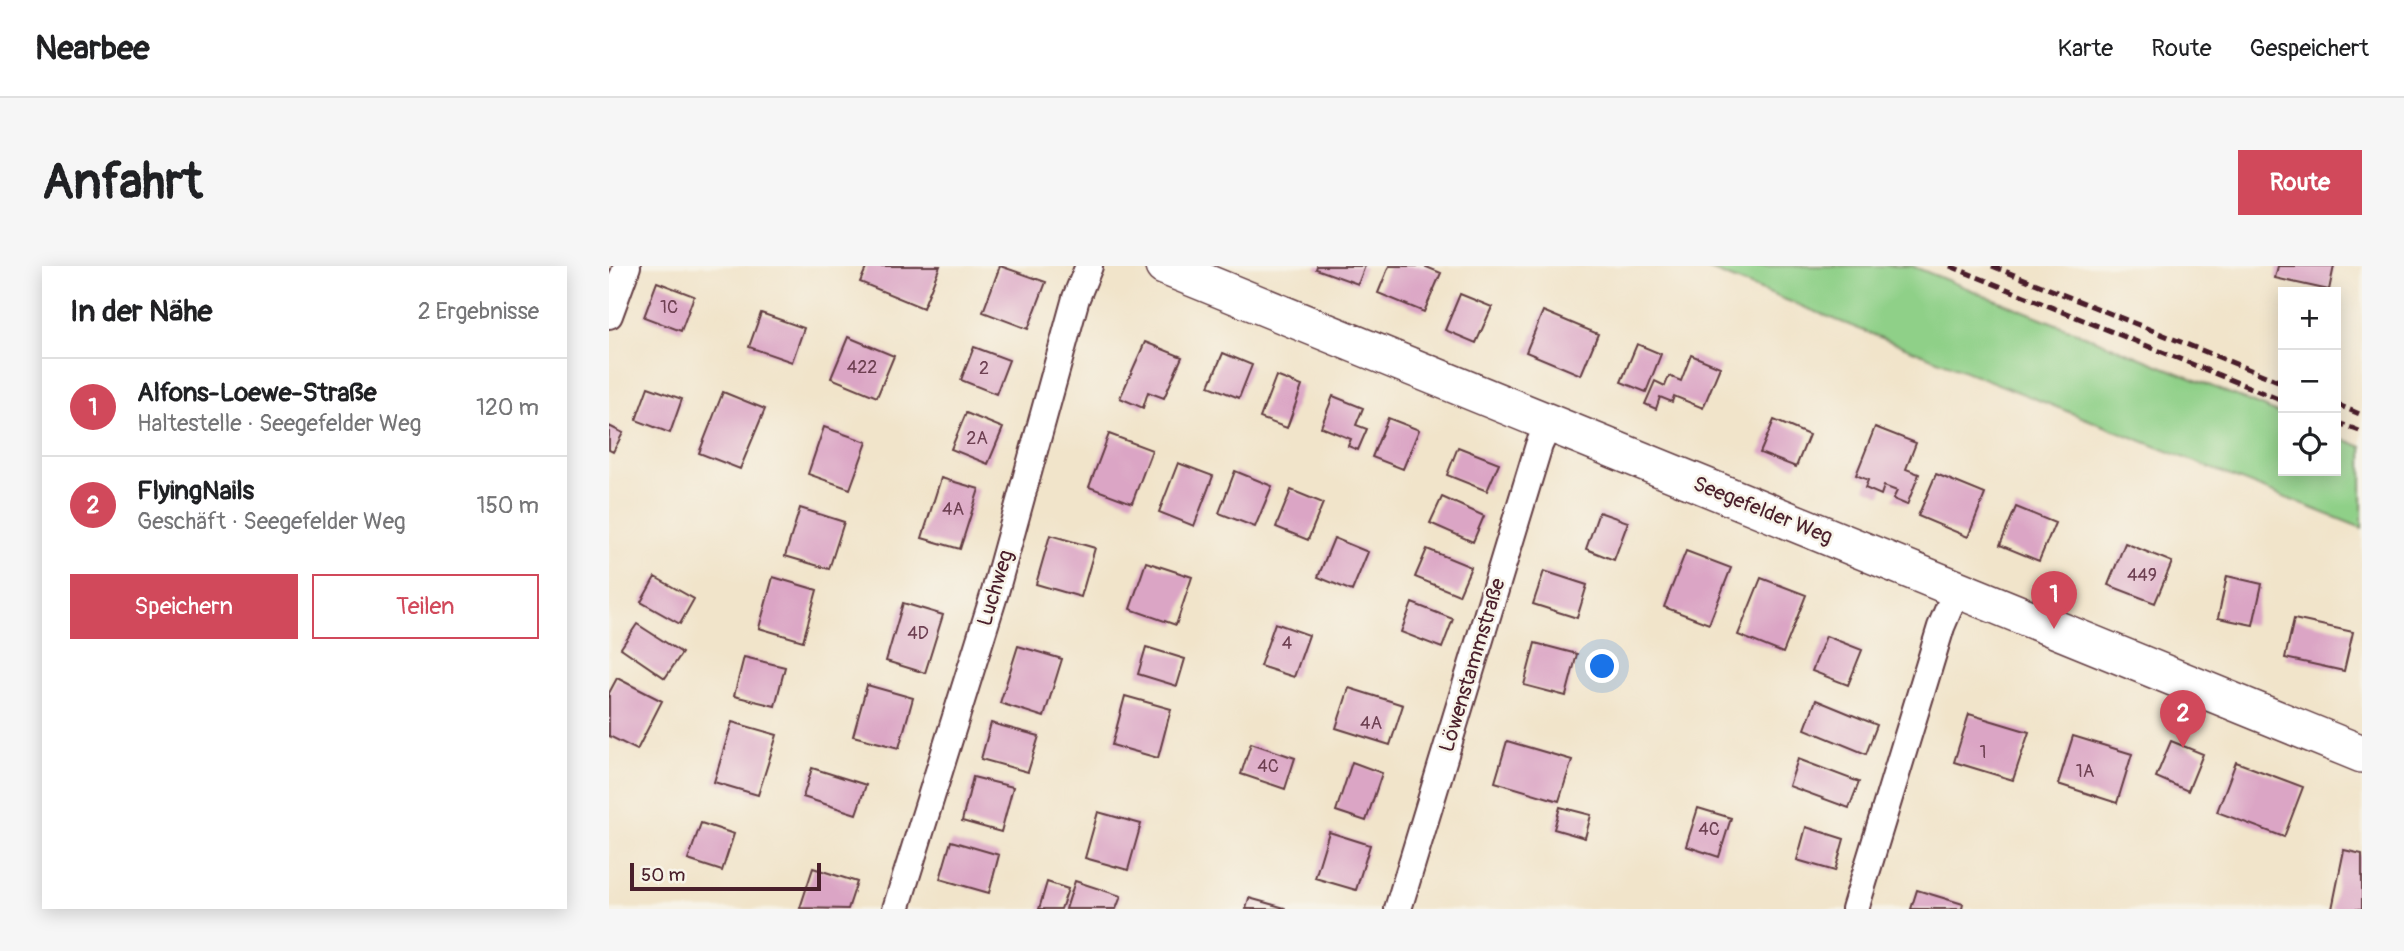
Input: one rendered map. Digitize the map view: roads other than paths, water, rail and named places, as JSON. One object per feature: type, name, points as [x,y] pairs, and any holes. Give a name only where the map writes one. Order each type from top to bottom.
[{"type":"street","points":[[609,315],[627,266]]},
{"type":"street","name":"Luchweg","points":[[896,909],[995,592],[1076,298],[1089,266]]},
{"type":"street","name":"Seegefelder Weg","points":[[1164,266],[2362,754]]},
{"type":"street","name":"Löwenstammstraße","points":[[1398,909],[1539,445],[1550,422]]},
{"type":"street","points":[[1855,909],[1941,628],[1957,589]]},
{"type":"railway","points":[[1950,266],[2278,399]]},
{"type":"railway","points":[[1992,266],[2278,381]]},
{"type":"railway","points":[[2341,406],[2362,415]]},
{"type":"railway","points":[[2341,424],[2362,432]]},
{"type":"place","name":"Alfons-Loewe-Straße","points":[[2054,629]]},
{"type":"place","name":"FlyingNails","points":[[2183,748]]}]
